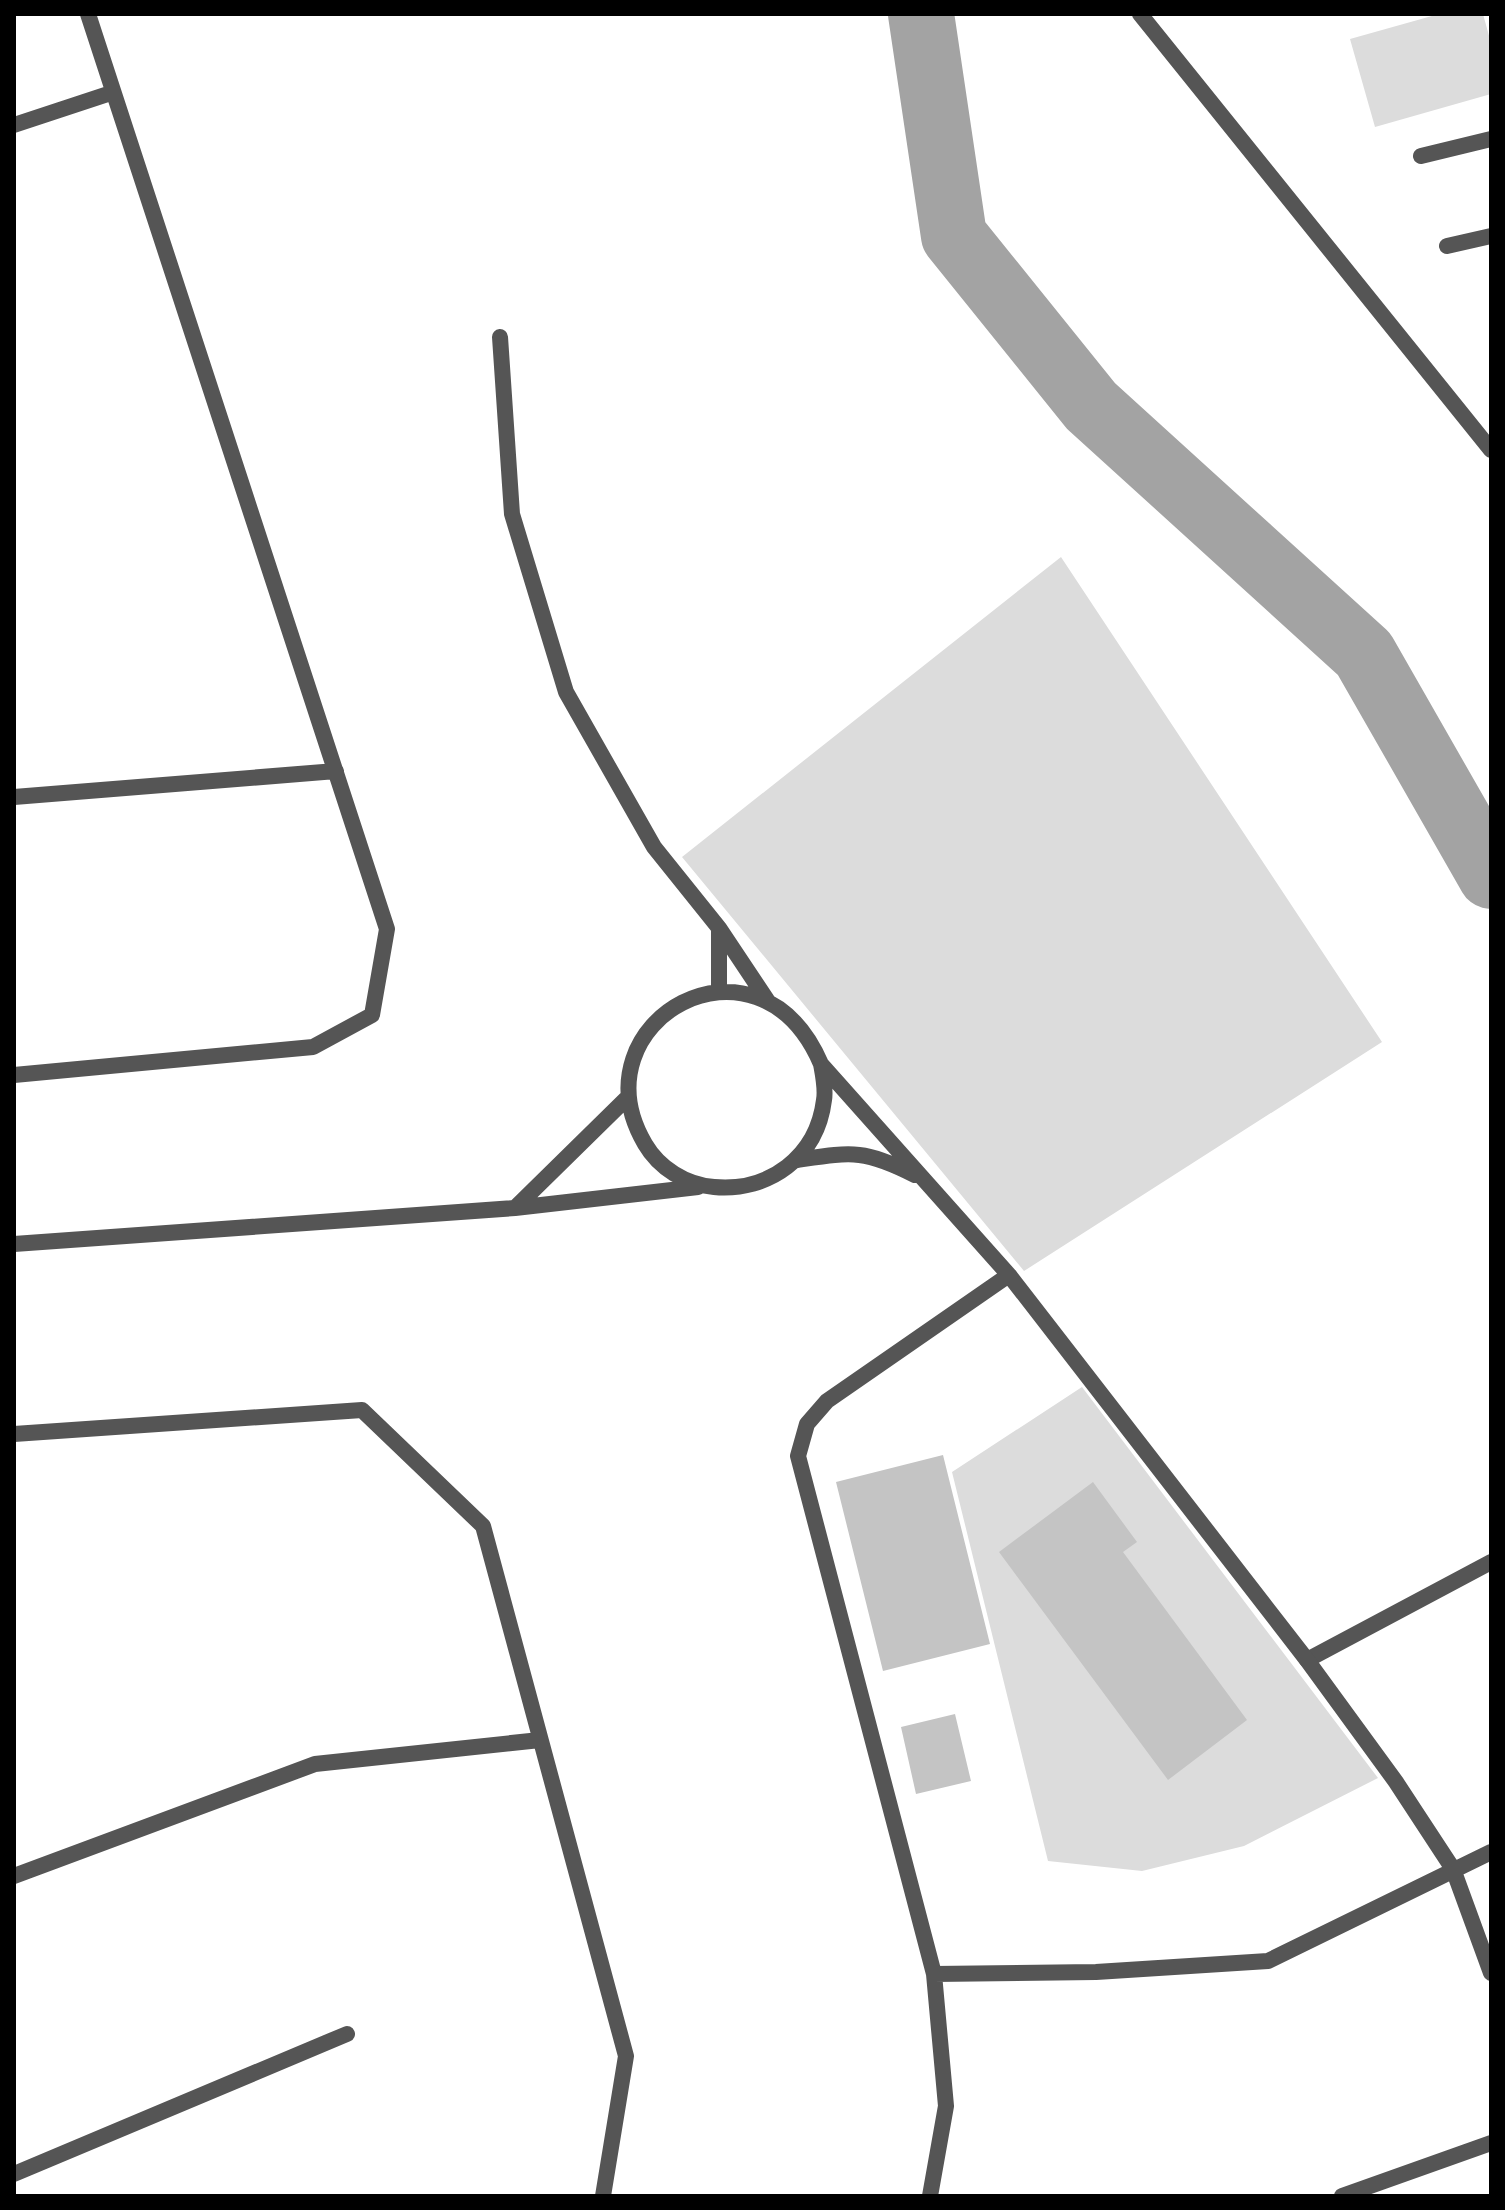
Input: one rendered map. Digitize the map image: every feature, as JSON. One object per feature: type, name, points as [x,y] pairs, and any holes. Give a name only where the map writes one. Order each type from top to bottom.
[{"type":"street","points":[[14,1075],[313,1047],[372,1015],[387,929],[111,93],[88,14]]},
{"type":"street","points":[[1140,14],[1491,450]]},
{"type":"street","points":[[14,125],[111,93]]},
{"type":"street","points":[[1421,156],[1491,139]]},
{"type":"street","points":[[1447,246],[1491,236]]},
{"type":"street","points":[[500,337],[512,514],[566,692],[654,847],[719,928],[767,1000]]},
{"type":"street","points":[[14,797],[336,771]]},
{"type":"street","points":[[719,928],[719,992]]},
{"type":"street","points":[[14,1244],[515,1208],[701,1186],[735,1189],[769,1180],[797,1160],[816,1132],[825,1098],[821,1064],[810,1038],[792,1016],[767,1000],[743,993],[719,992],[689,999],[663,1015],[643,1038],[631,1066],[628,1097],[635,1127],[650,1154],[673,1174],[701,1186]]},
{"type":"street","points":[[821,1064],[1009,1275],[1307,1660],[1396,1782],[1453,1869],[1491,1973]]},
{"type":"street","points":[[515,1208],[628,1097]]},
{"type":"street","points":[[797,1160],[854,1152],[889,1162],[924,1179]]},
{"type":"street","points":[[930,2196],[946,2106],[934,1974],[798,1456],[807,1424],[827,1401],[1009,1275]]},
{"type":"street","points":[[14,1434],[362,1410],[483,1526],[626,2056],[603,2196]]},
{"type":"street","points":[[1307,1660],[1491,1562]]},
{"type":"street","points":[[14,1876],[315,1764],[540,1740]]},
{"type":"street","points":[[934,1974],[1096,1972],[1268,1961],[1491,1852]]},
{"type":"street","points":[[14,2174],[347,2034]]},
{"type":"street","points":[[1342,2196],[1491,2143]]},
{"type":"shaded area","points":[[1439,14],[1483,14],[1491,43],[1491,94],[1375,127],[1350,39]]},
{"type":"shaded area","points":[[1061,557],[1382,1042],[1024,1271],[682,857]]},
{"type":"shaded area","points":[[1082,1387],[1378,1778],[1244,1846],[1142,1871],[1048,1861],[952,1472]]},
{"type":"building","points":[[943,1455],[990,1644],[883,1671],[836,1482]]},
{"type":"building","points":[[1093,1482],[1137,1542],[1123,1552],[1247,1720],[1168,1780],[999,1552]]},
{"type":"building","points":[[955,1714],[971,1781],[916,1794],[901,1727]]},
{"type":"waterway","points":[[921,14],[954,236],[1091,406],[1364,654],[1491,876]]}]
